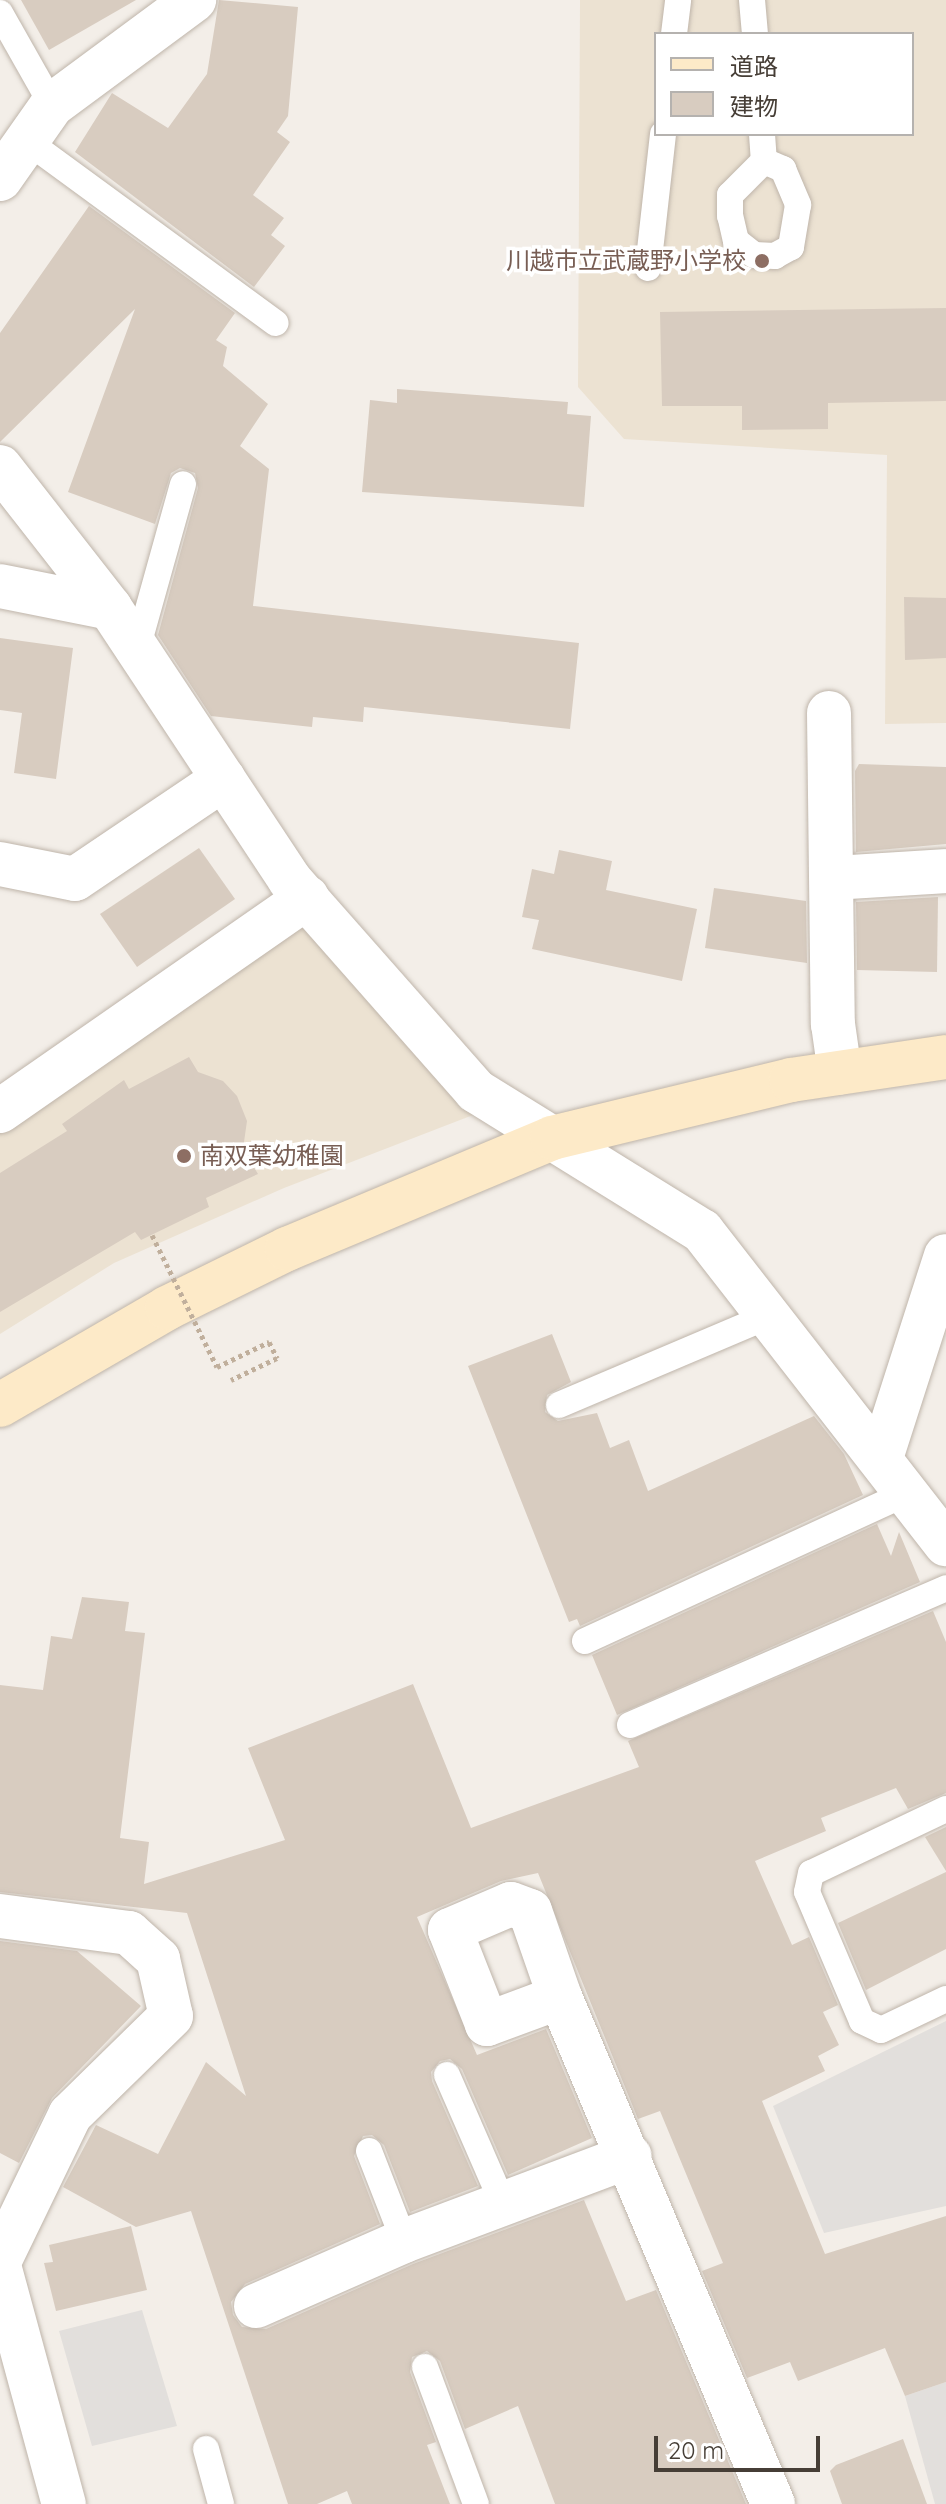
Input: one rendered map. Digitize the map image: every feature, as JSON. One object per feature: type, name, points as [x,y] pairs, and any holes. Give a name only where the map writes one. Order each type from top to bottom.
[{"type":"street","points":[[0,179],[52,105],[194,0]]},
{"type":"street","points":[[0,467],[110,608],[223,779],[307,898],[476,1091],[702,1231],[946,1544]]},
{"type":"street","points":[[0,586],[110,608]]},
{"type":"street","points":[[829,713],[833,1024],[840,1073]]},
{"type":"street","points":[[0,864],[75,879],[223,779]]},
{"type":"street","points":[[833,878],[946,871]]},
{"type":"street","points":[[0,1111],[307,898]]},
{"type":"street","points":[[0,1405],[167,1308],[287,1249],[552,1138],[840,1073],[946,1057]]},
{"type":"street","points":[[881,1458],[946,1256]]},
{"type":"street","points":[[0,1916],[129,1933],[158,1959],[171,2016],[70,2115],[0,2260]]},
{"type":"street","points":[[560,1997],[630,2156],[773,2504]]},
{"type":"street","points":[[256,2306],[404,2241],[630,2156]]},
{"type":"street","points":[[0,2269],[64,2504]]},
{"type":"lane","points":[[674,32],[678,0]]},
{"type":"lane","points":[[752,0],[755,32]]},
{"type":"lane","points":[[0,13],[52,105]]},
{"type":"lane","points":[[648,268],[663,136]]},
{"type":"lane","points":[[762,136],[764,161]]},
{"type":"lane","points":[[27,141],[276,323]]},
{"type":"lane","points":[[137,649],[183,484]]},
{"type":"lane","points":[[559,1405],[769,1316]]},
{"type":"lane","points":[[585,1641],[907,1493]]},
{"type":"lane","points":[[630,1725],[946,1588]]},
{"type":"lane","points":[[946,1809],[811,1873],[807,1892],[862,2021],[881,2030],[946,1999]]},
{"type":"lane","points":[[447,2075],[503,2204]]},
{"type":"lane","points":[[369,2151],[404,2241]]},
{"type":"lane","points":[[425,2367],[476,2504]]},
{"type":"lane","points":[[206,2449],[221,2504]]},
{"type":"path","points":[[152,1235],[217,1367],[269,1342],[277,1358],[231,1380]]},
{"type":"shaded area","name":"川越市立武蔵野小学校","points":[[580,0],[946,0],[946,723],[885,724],[887,455],[624,439],[578,387]]},
{"type":"shaded area","name":"南双葉幼稚園","points":[[303,912],[486,1110],[284,1188],[114,1263],[0,1334],[0,1123]]},
{"type":"shaded area","points":[[946,2021],[946,2206],[824,2233],[773,2106]]},
{"type":"shaded area","points":[[142,2310],[177,2426],[92,2446],[59,2331]]},
{"type":"shaded area","points":[[946,2382],[946,2504],[935,2504],[905,2396]]},
{"type":"building","points":[[21,0],[136,0],[49,50]]},
{"type":"building","points":[[219,0],[298,7],[288,116],[277,132],[290,142],[253,195],[284,218],[271,235],[285,246],[254,287],[75,152],[112,93],[168,128],[207,74]]},
{"type":"building","points":[[89,206],[235,313],[216,340],[227,347],[223,366],[268,404],[240,446],[269,469],[253,606],[579,643],[570,729],[364,707],[363,722],[313,717],[312,727],[211,716],[158,635],[198,488],[195,473],[180,468],[171,473],[155,524],[68,492],[135,309],[0,442],[0,333]]},
{"type":"building","points":[[946,308],[946,401],[828,403],[828,429],[742,430],[742,406],[662,406],[660,312]]},
{"type":"building","points":[[397,389],[568,402],[567,414],[591,416],[584,507],[362,492],[370,400],[397,403]]},
{"type":"building","points":[[904,597],[946,598],[946,658],[905,660]]},
{"type":"building","points":[[0,638],[73,648],[56,779],[14,773],[22,713],[0,710]]},
{"type":"building","points":[[859,764],[946,767],[946,844],[856,852],[855,771]]},
{"type":"building","points":[[199,848],[235,899],[137,967],[100,914]]},
{"type":"building","points":[[559,850],[612,861],[606,890],[697,909],[682,981],[532,949],[539,920],[522,917],[532,869],[554,874]]},
{"type":"building","points":[[714,888],[806,901],[807,963],[705,948]]},
{"type":"building","points":[[938,897],[937,972],[857,970],[856,902]]},
{"type":"building","points":[[189,1057],[198,1072],[223,1081],[237,1096],[247,1121],[243,1149],[258,1174],[206,1198],[209,1207],[141,1240],[135,1232],[0,1312],[0,1173],[67,1131],[62,1124],[124,1080],[129,1089]]},
{"type":"building","points":[[552,1334],[571,1382],[547,1395],[545,1412],[558,1421],[597,1413],[610,1448],[629,1440],[648,1491],[814,1416],[844,1454],[863,1495],[580,1626],[577,1619],[569,1622],[468,1366]]},
{"type":"building","points":[[877,1524],[891,1556],[899,1532],[920,1582],[617,1715],[592,1655]]},
{"type":"building","points":[[82,1597],[129,1602],[125,1631],[145,1633],[120,1838],[149,1842],[144,1884],[285,1840],[248,1748],[413,1684],[471,1828],[639,1767],[628,1741],[933,1611],[946,1642],[946,1793],[908,1809],[896,1788],[821,1818],[826,1831],[755,1861],[792,1945],[809,1937],[838,2005],[823,2012],[839,2045],[818,2056],[825,2071],[762,2101],[825,2254],[946,2216],[946,2382],[905,2396],[885,2348],[798,2381],[790,2362],[747,2378],[702,2271],[723,2263],[660,2111],[638,2119],[538,1873],[501,1881],[417,1917],[477,2055],[546,2029],[592,2138],[508,2175],[462,2069],[450,2059],[440,2061],[431,2072],[432,2081],[478,2186],[410,2212],[384,2145],[372,2135],[363,2136],[354,2156],[380,2224],[245,2284],[231,2302],[233,2315],[242,2327],[266,2329],[413,2264],[584,2200],[626,2301],[656,2290],[746,2504],[555,2504],[518,2406],[465,2429],[440,2361],[427,2351],[412,2357],[410,2372],[436,2442],[427,2445],[450,2504],[352,2504],[347,2491],[317,2504],[288,2504],[191,2211],[136,2227],[63,2187],[96,2125],[158,2154],[206,2062],[246,2096],[187,1913],[0,1892],[0,1685],[43,1690],[51,1636],[72,1639]]},
{"type":"building","points":[[946,1827],[946,1871],[925,1837]]},
{"type":"building","points":[[946,1872],[946,1949],[866,1990],[838,1923]]},
{"type":"building","points":[[0,1941],[77,1951],[141,2006],[52,2098],[19,2163],[0,2153]]},
{"type":"building","points":[[131,2226],[147,2290],[56,2311],[44,2263],[53,2262],[49,2245]]},
{"type":"building","points":[[903,2439],[927,2504],[842,2504],[830,2471],[836,2465]]},
{"type":"place","name":"川越市立武蔵野小学校","points":[[762,261]]},
{"type":"place","name":"南双葉幼稚園","points":[[184,1156]]}]
